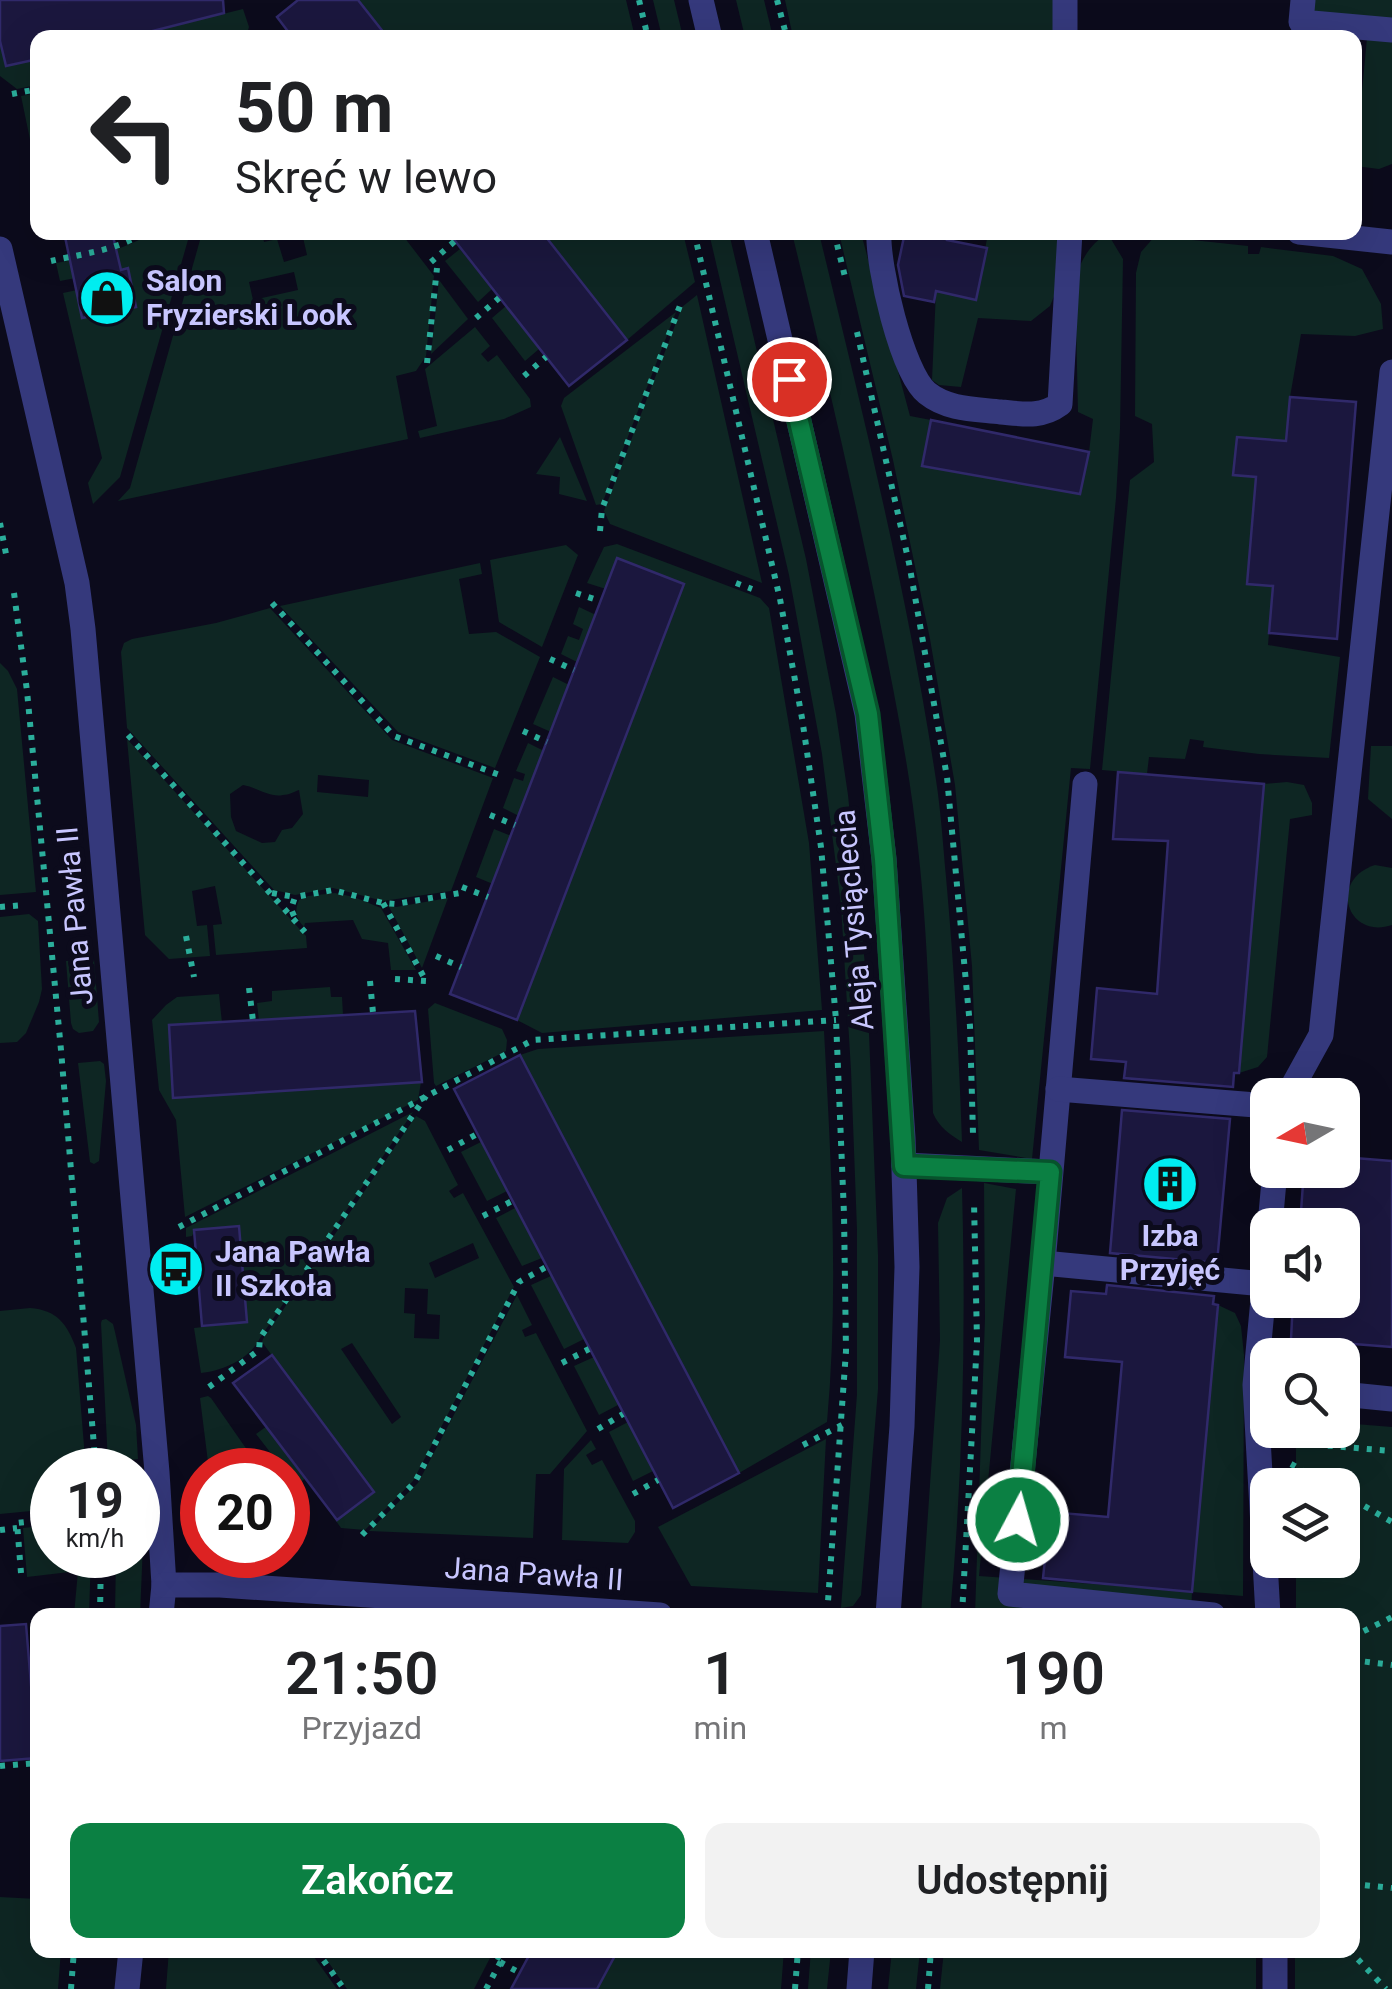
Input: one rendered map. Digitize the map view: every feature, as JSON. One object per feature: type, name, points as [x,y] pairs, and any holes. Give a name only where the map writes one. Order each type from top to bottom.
[{"type":"street","points":[[701,0],[708,30]]},
{"type":"street","points":[[1065,0],[1065,30]]},
{"type":"street","points":[[1303,0],[1301,22],[1392,30]]},
{"type":"street","points":[[1362,239],[1392,242]]},
{"type":"street","name":"Aleja Tysiąclecia","points":[[757,240],[868,714],[884,859],[907,1267],[888,1608]]},
{"type":"street","points":[[881,240],[887,296],[911,372],[926,392],[952,406],[1032,415],[1049,412],[1060,404],[1070,240]]},
{"type":"street","name":"Jana Pawła II","points":[[0,249],[75,572],[81,613],[157,1472],[164,1585],[162,1608]]},
{"type":"street","points":[[1297,1078],[1321,1035],[1392,372]]},
{"type":"street","points":[[1085,784],[1010,1594],[1145,1608]]},
{"type":"street","points":[[1058,1089],[1250,1105]]},
{"type":"street","points":[[904,1166],[1050,1172]]},
{"type":"street","points":[[1043,1263],[1250,1283]]},
{"type":"street","points":[[1360,1396],[1392,1399]]},
{"type":"street","points":[[1263,1448],[1268,1608]]},
{"type":"street","name":"Jana Pawła II","points":[[164,1585],[554,1608]]},
{"type":"street","points":[[128,1989],[130,1958]]},
{"type":"street","points":[[859,1989],[861,1958]]},
{"type":"street","points":[[1275,1958],[1275,1989]]},
{"type":"path","points":[[639,0],[646,30]]},
{"type":"path","points":[[778,0],[785,30]]},
{"type":"path","points":[[12,94],[30,91]]},
{"type":"path","points":[[51,261],[130,240]]},
{"type":"path","points":[[696,240],[780,599],[821,847],[836,1020],[846,1352],[828,1608]]},
{"type":"path","points":[[836,240],[849,295]]},
{"type":"path","points":[[426,363],[434,265],[454,241]]},
{"type":"path","points":[[476,318],[499,298]]},
{"type":"path","points":[[600,531],[602,509],[681,303]]},
{"type":"path","points":[[853,314],[909,563],[947,777],[970,1026],[977,1341],[962,1608]]},
{"type":"path","points":[[524,376],[546,357]]},
{"type":"path","points":[[0,523],[6,554]]},
{"type":"path","points":[[736,582],[752,589]]},
{"type":"path","points":[[14,592],[61,1050],[94,1448]]},
{"type":"path","points":[[576,593],[600,601]]},
{"type":"path","points":[[272,603],[394,736],[505,777]]},
{"type":"path","points":[[550,659],[574,670]]},
{"type":"path","points":[[120,726],[306,932]]},
{"type":"path","points":[[522,730],[547,742]]},
{"type":"path","points":[[490,814],[516,826]]},
{"type":"path","points":[[270,892],[295,897],[333,890],[383,904],[461,890],[488,898]]},
{"type":"path","points":[[295,897],[291,909],[296,922]]},
{"type":"path","points":[[383,904],[426,981],[395,979]]},
{"type":"path","points":[[0,907],[24,905]]},
{"type":"path","points":[[186,936],[194,977]]},
{"type":"path","points":[[436,956],[461,967]]},
{"type":"path","points":[[370,980],[373,1012]]},
{"type":"path","points":[[249,988],[253,1021]]},
{"type":"path","points":[[179,1226],[533,1040],[836,1020]]},
{"type":"path","points":[[209,1387],[259,1350],[260,1338],[426,1095]]},
{"type":"path","points":[[448,1150],[477,1134]]},
{"type":"path","points":[[484,1216],[512,1201]]},
{"type":"path","points":[[362,1535],[414,1482],[519,1282],[546,1267]]},
{"type":"path","points":[[562,1364],[590,1349]]},
{"type":"path","points":[[598,1429],[624,1414]]},
{"type":"path","points":[[803,1444],[842,1425]]},
{"type":"path","points":[[1356,1448],[1392,1451]]},
{"type":"path","points":[[1292,1464],[1299,1468]]},
{"type":"path","points":[[633,1494],[658,1480]]},
{"type":"path","points":[[1360,1503],[1392,1522]]},
{"type":"path","points":[[21,1572],[17,1523],[30,1522]]},
{"type":"path","points":[[0,1530],[17,1528]]},
{"type":"path","points":[[100,1608],[101,1578]]},
{"type":"path","points":[[1360,1633],[1392,1617]]},
{"type":"path","points":[[1360,1661],[1392,1665]]},
{"type":"path","points":[[0,1766],[30,1764]]},
{"type":"path","points":[[1360,1885],[1392,1888]]},
{"type":"path","points":[[71,1989],[73,1958]]},
{"type":"path","points":[[322,1958],[344,1989]]},
{"type":"path","points":[[498,1958],[520,1973]]},
{"type":"path","points":[[795,1989],[797,1958]]},
{"type":"path","points":[[928,1989],[930,1958]]},
{"type":"path","points":[[1357,1958],[1386,1989]]},
{"type":"path","points":[[486,1989],[501,1960]]},
{"type":"green space","points":[[358,0],[626,0],[633,30],[382,30]]},
{"type":"green space","points":[[653,0],[674,0],[681,30],[660,30]]},
{"type":"green space","points":[[736,0],[764,0],[771,30],[743,30]]},
{"type":"green space","points":[[785,0],[1053,0],[1053,30],[791,30]]},
{"type":"green space","points":[[1314,0],[1392,0],[1392,22],[1314,13]]},
{"type":"green space","points":[[243,9],[249,27],[248,30],[158,30]]},
{"type":"green space","points":[[1367,38],[1392,41],[1392,164],[1379,169],[1362,167]]},
{"type":"green space","points":[[0,41],[7,66],[30,61],[30,86],[17,89],[0,76]]},
{"type":"green space","points":[[30,94],[30,139],[21,96]]},
{"type":"green space","points":[[138,240],[188,240],[120,477],[93,504],[88,483],[102,458],[63,293],[77,290],[83,318],[136,306],[128,268],[60,281],[56,263],[118,249]]},
{"type":"green space","points":[[200,240],[277,240],[284,262],[307,255],[304,240],[406,240],[434,276],[426,356],[416,371],[396,376],[408,439],[118,501],[130,488]],"holes":[[[294,272],[298,290],[253,300],[249,282]]]},
{"type":"green space","points":[[548,240],[685,240],[695,282],[627,340]]},
{"type":"green space","points":[[711,240],[731,240],[806,559],[848,795],[867,985],[878,1255],[878,1389],[861,1595],[853,1606],[841,1608],[857,1394],[857,1230],[851,1070],[841,905],[822,754],[789,575]]},
{"type":"green space","points":[[794,240],[821,240],[884,505],[925,711],[941,816],[962,1142],[945,1130],[933,1113],[924,914],[915,819],[890,674]]},
{"type":"green space","points":[[841,240],[863,240],[910,416],[931,420],[922,465],[1080,494],[1093,419],[1078,412],[1075,278],[1096,242],[1112,240],[1123,259],[1116,498],[1090,769],[1071,768],[1032,1159],[979,1150],[972,966],[955,785],[893,460]]},
{"type":"green space","points":[[987,240],[1058,240],[1057,289],[1050,306],[1031,321],[978,318],[961,387],[939,385],[932,380],[936,291],[976,299]]},
{"type":"green space","points":[[1152,240],[1192,240],[1248,246],[1248,254],[1259,254],[1261,247],[1333,256],[1362,269],[1381,304],[1383,329],[1355,336],[1301,334],[1286,441],[1237,437],[1233,474],[1256,477],[1273,586],[1268,645],[1340,657],[1329,758],[1203,747],[1204,741],[1190,739],[1185,759],[1149,757],[1147,774],[1102,770],[1130,480],[1154,462],[1152,424],[1135,416],[1136,273],[1141,252]]},
{"type":"green space","points":[[460,249],[492,289],[478,302],[445,261]]},
{"type":"green space","points":[[439,280],[468,319],[431,354]]},
{"type":"green space","points":[[697,295],[762,583],[610,524],[604,511],[682,307]]},
{"type":"green space","points":[[506,306],[539,349],[525,361],[492,318]]},
{"type":"green space","points":[[676,312],[602,504],[596,505],[561,406],[564,398]]},
{"type":"green space","points":[[475,327],[490,346],[481,354],[488,362],[497,355],[530,399],[531,407],[504,419],[420,438],[418,431],[437,426],[425,369]]},
{"type":"green space","points":[[560,437],[587,501],[559,494],[560,477],[536,474]]},
{"type":"green space","points":[[617,544],[760,598],[769,608],[809,843],[822,1010],[542,1033],[517,1020],[684,584],[618,558],[606,589],[587,583],[604,547]]},
{"type":"green space","points":[[566,545],[578,555],[542,647],[499,622],[490,560]]},
{"type":"green space","points":[[480,563],[482,574],[459,579],[469,634],[496,632],[540,657],[495,768],[398,732],[280,606]]},
{"type":"green space","points":[[579,607],[596,615],[577,662],[561,654],[568,636],[579,640],[583,629],[573,624]]},
{"type":"green space","points":[[270,608],[392,740],[493,778],[451,891],[383,901],[333,888],[295,895],[274,890],[127,728],[121,652],[124,643]],"holes":[[[318,775],[369,780],[368,797],[317,792]],[[243,785],[278,796],[299,790],[303,814],[292,828],[282,830],[275,842],[262,843],[236,831],[230,794]]]},
{"type":"green space","points":[[0,663],[17,689],[36,892],[0,895]]},
{"type":"green space","points":[[553,677],[569,685],[551,732],[533,724]]},
{"type":"green space","points":[[127,739],[306,936],[307,948],[216,955],[213,925],[222,924],[215,886],[192,891],[197,926],[207,925],[210,956],[169,959],[145,935]]},
{"type":"green space","points":[[528,743],[544,751],[519,816],[503,808],[514,778],[523,781],[525,774],[516,771]]},
{"type":"green space","points":[[1371,746],[1392,746],[1392,819],[1368,799]]},
{"type":"green space","points":[[1264,784],[1304,785],[1312,803],[1312,815],[1290,819],[1267,1057],[1258,1067],[1239,1073]]},
{"type":"green space","points":[[494,829],[511,836],[493,884],[476,877]]},
{"type":"green space","points":[[1375,865],[1392,868],[1392,925],[1364,924],[1354,917],[1349,906],[1352,883],[1360,872]]},
{"type":"green space","points":[[335,893],[381,908],[416,970],[391,970],[388,943],[362,939],[353,920],[305,923],[304,927],[297,915],[299,900]]},
{"type":"green space","points":[[448,898],[422,968],[388,905]]},
{"type":"green space","points":[[29,914],[38,921],[42,989],[26,1033],[17,1042],[0,1043],[0,917]]},
{"type":"green space","points":[[94,959],[99,1022],[93,1031],[79,1033],[71,1023],[66,961]]},
{"type":"green space","points":[[330,987],[331,997],[342,997],[343,1015],[259,1021],[257,1003],[272,1001],[272,991]]},
{"type":"green space","points":[[219,994],[222,1023],[421,1082],[418,1100],[185,1217],[176,1120],[159,1090],[152,1020],[177,997]]},
{"type":"green space","points":[[435,1003],[502,1029],[506,1051],[436,1086],[428,1009]]},
{"type":"green space","points":[[824,1031],[833,1275],[827,1422],[739,1473],[520,1055],[538,1049]]},
{"type":"green space","points":[[100,1061],[106,1081],[99,1161],[94,1164],[90,1162],[78,1063]]},
{"type":"green space","points":[[413,1112],[250,1352],[235,1363],[201,1373],[194,1328],[247,1322],[239,1227],[195,1230],[186,1237],[186,1228]]},
{"type":"green space","points":[[416,1116],[425,1121],[458,1185],[449,1191],[454,1198],[463,1193],[514,1287],[413,1481],[365,1530],[341,1528],[310,1484],[310,1448],[267,1448],[256,1434],[267,1426],[319,1419],[262,1342]],"holes":[[[473,1243],[479,1258],[435,1278],[429,1263]],[[405,1288],[428,1289],[427,1314],[440,1315],[439,1339],[414,1338],[415,1314],[404,1313]],[[352,1343],[401,1417],[392,1424],[341,1349]]]},
{"type":"green space","points":[[481,1142],[507,1191],[487,1201],[461,1152]]},
{"type":"green space","points":[[984,1183],[1016,1189],[979,1576],[1192,1591],[1218,1305],[1235,1313],[1241,1326],[1244,1355],[1243,1596],[1192,1592],[1191,1608],[975,1608],[985,1318]]},
{"type":"green space","points":[[962,1188],[964,1295],[958,1508],[951,1608],[921,1608],[940,1340],[938,1223],[947,1198]]},
{"type":"green space","points":[[515,1208],[542,1258],[522,1266],[496,1218]]},
{"type":"green space","points":[[551,1276],[584,1339],[564,1349],[531,1285]]},
{"type":"green space","points":[[517,1295],[532,1325],[522,1330],[525,1337],[536,1333],[587,1431],[550,1474],[536,1474],[533,1538],[369,1531],[418,1483]]},
{"type":"green space","points":[[30,1308],[47,1312],[69,1332],[76,1348],[84,1448],[30,1448],[30,1511],[0,1514],[0,1311]]},
{"type":"green space","points":[[102,1320],[113,1324],[136,1425],[137,1448],[107,1448]]},
{"type":"green space","points":[[594,1357],[618,1405],[599,1415],[574,1366]]},
{"type":"green space","points":[[200,1398],[211,1398],[246,1448],[206,1448]]},
{"type":"green space","points":[[628,1422],[653,1471],[633,1481],[609,1432]]},
{"type":"green space","points":[[1360,1424],[1392,1427],[1392,1989],[1295,1989],[1295,1958],[1360,1958],[1360,1608],[1296,1608],[1296,1578],[1360,1578],[1360,1468],[1296,1468],[1296,1448],[1360,1448]]},
{"type":"green space","points":[[826,1439],[818,1593],[691,1586],[658,1527]]},
{"type":"green space","points":[[591,1440],[596,1449],[586,1455],[592,1465],[602,1460],[635,1521],[635,1532],[628,1543],[562,1540],[564,1469]]},
{"type":"green space","points":[[30,1527],[30,1577],[27,1577],[23,1528]]},
{"type":"green space","points":[[77,1578],[90,1578],[89,1608],[75,1608]]},
{"type":"green space","points":[[116,1578],[142,1578],[140,1608],[115,1608]]},
{"type":"green space","points":[[0,1897],[30,1899],[30,1958],[60,1958],[58,1989],[0,1989]]},
{"type":"green space","points":[[168,1958],[315,1958],[337,1989],[166,1989]]},
{"type":"green space","points":[[326,1958],[490,1958],[474,1989],[347,1989]]},
{"type":"green space","points":[[614,1958],[783,1958],[781,1989],[597,1989]]},
{"type":"green space","points":[[810,1958],[830,1958],[827,1989],[808,1989]]},
{"type":"green space","points":[[891,1958],[919,1958],[916,1989],[888,1989]]},
{"type":"green space","points":[[943,1958],[1256,1958],[1256,1989],[940,1989]]},
{"type":"building","points":[[0,0],[223,0],[224,13],[157,30],[30,30],[30,61],[6,66],[0,41]]},
{"type":"building","points":[[298,0],[358,0],[382,30],[287,30],[277,17]]},
{"type":"building","points":[[66,240],[114,240],[121,270],[128,268],[136,307],[82,318]]},
{"type":"building","points":[[454,240],[548,240],[627,340],[569,386]]},
{"type":"building","points":[[903,240],[947,240],[987,248],[976,300],[936,291],[934,302],[904,296],[898,265]]},
{"type":"building","points":[[1290,397],[1356,402],[1337,639],[1269,633],[1273,586],[1247,584],[1256,477],[1233,475],[1237,437],[1286,441]]},
{"type":"building","points":[[931,420],[1089,452],[1080,494],[922,466]]},
{"type":"building","points":[[617,558],[684,584],[517,1020],[450,994]]},
{"type":"building","points":[[1118,772],[1264,784],[1239,1073],[1234,1073],[1233,1087],[1124,1078],[1126,1062],[1091,1059],[1097,988],[1157,994],[1168,841],[1113,839]]},
{"type":"building","points":[[415,1011],[422,1082],[173,1098],[169,1025]]},
{"type":"building","points":[[520,1055],[739,1473],[673,1508],[454,1089]]},
{"type":"building","name":"Izba Przyjęć","points":[[1122,1110],[1230,1119],[1217,1263],[1110,1253]]},
{"type":"building","points":[[1360,1158],[1392,1161],[1392,1347],[1360,1344],[1360,1338],[1291,1338],[1292,1318],[1360,1318],[1360,1208],[1301,1208],[1303,1188],[1360,1188]]},
{"type":"building","points":[[239,1226],[247,1322],[202,1326],[194,1230]]},
{"type":"building","points":[[1107,1285],[1214,1296],[1213,1304],[1218,1305],[1192,1592],[1043,1578],[1050,1512],[1108,1517],[1122,1362],[1065,1357],[1071,1291],[1106,1294]]},
{"type":"building","points":[[272,1355],[374,1492],[337,1520],[310,1484],[310,1448],[282,1448],[233,1383]]},
{"type":"building","points":[[26,1624],[30,1759],[0,1761],[0,1626]]},
{"type":"building","points":[[528,1958],[614,1958],[597,1989],[511,1989]]},
{"type":"place","name":"Salon Fryzierski Look","points":[[107,298]]},
{"type":"place","name":"Izba Przyjęć","points":[[1170,1184]]},
{"type":"place","name":"Jana Pawła II Szkoła","points":[[176,1269]]},
{"type":"route","points":[[789,379],[868,714],[884,859],[904,1166],[1050,1172],[1018,1520]]}]
